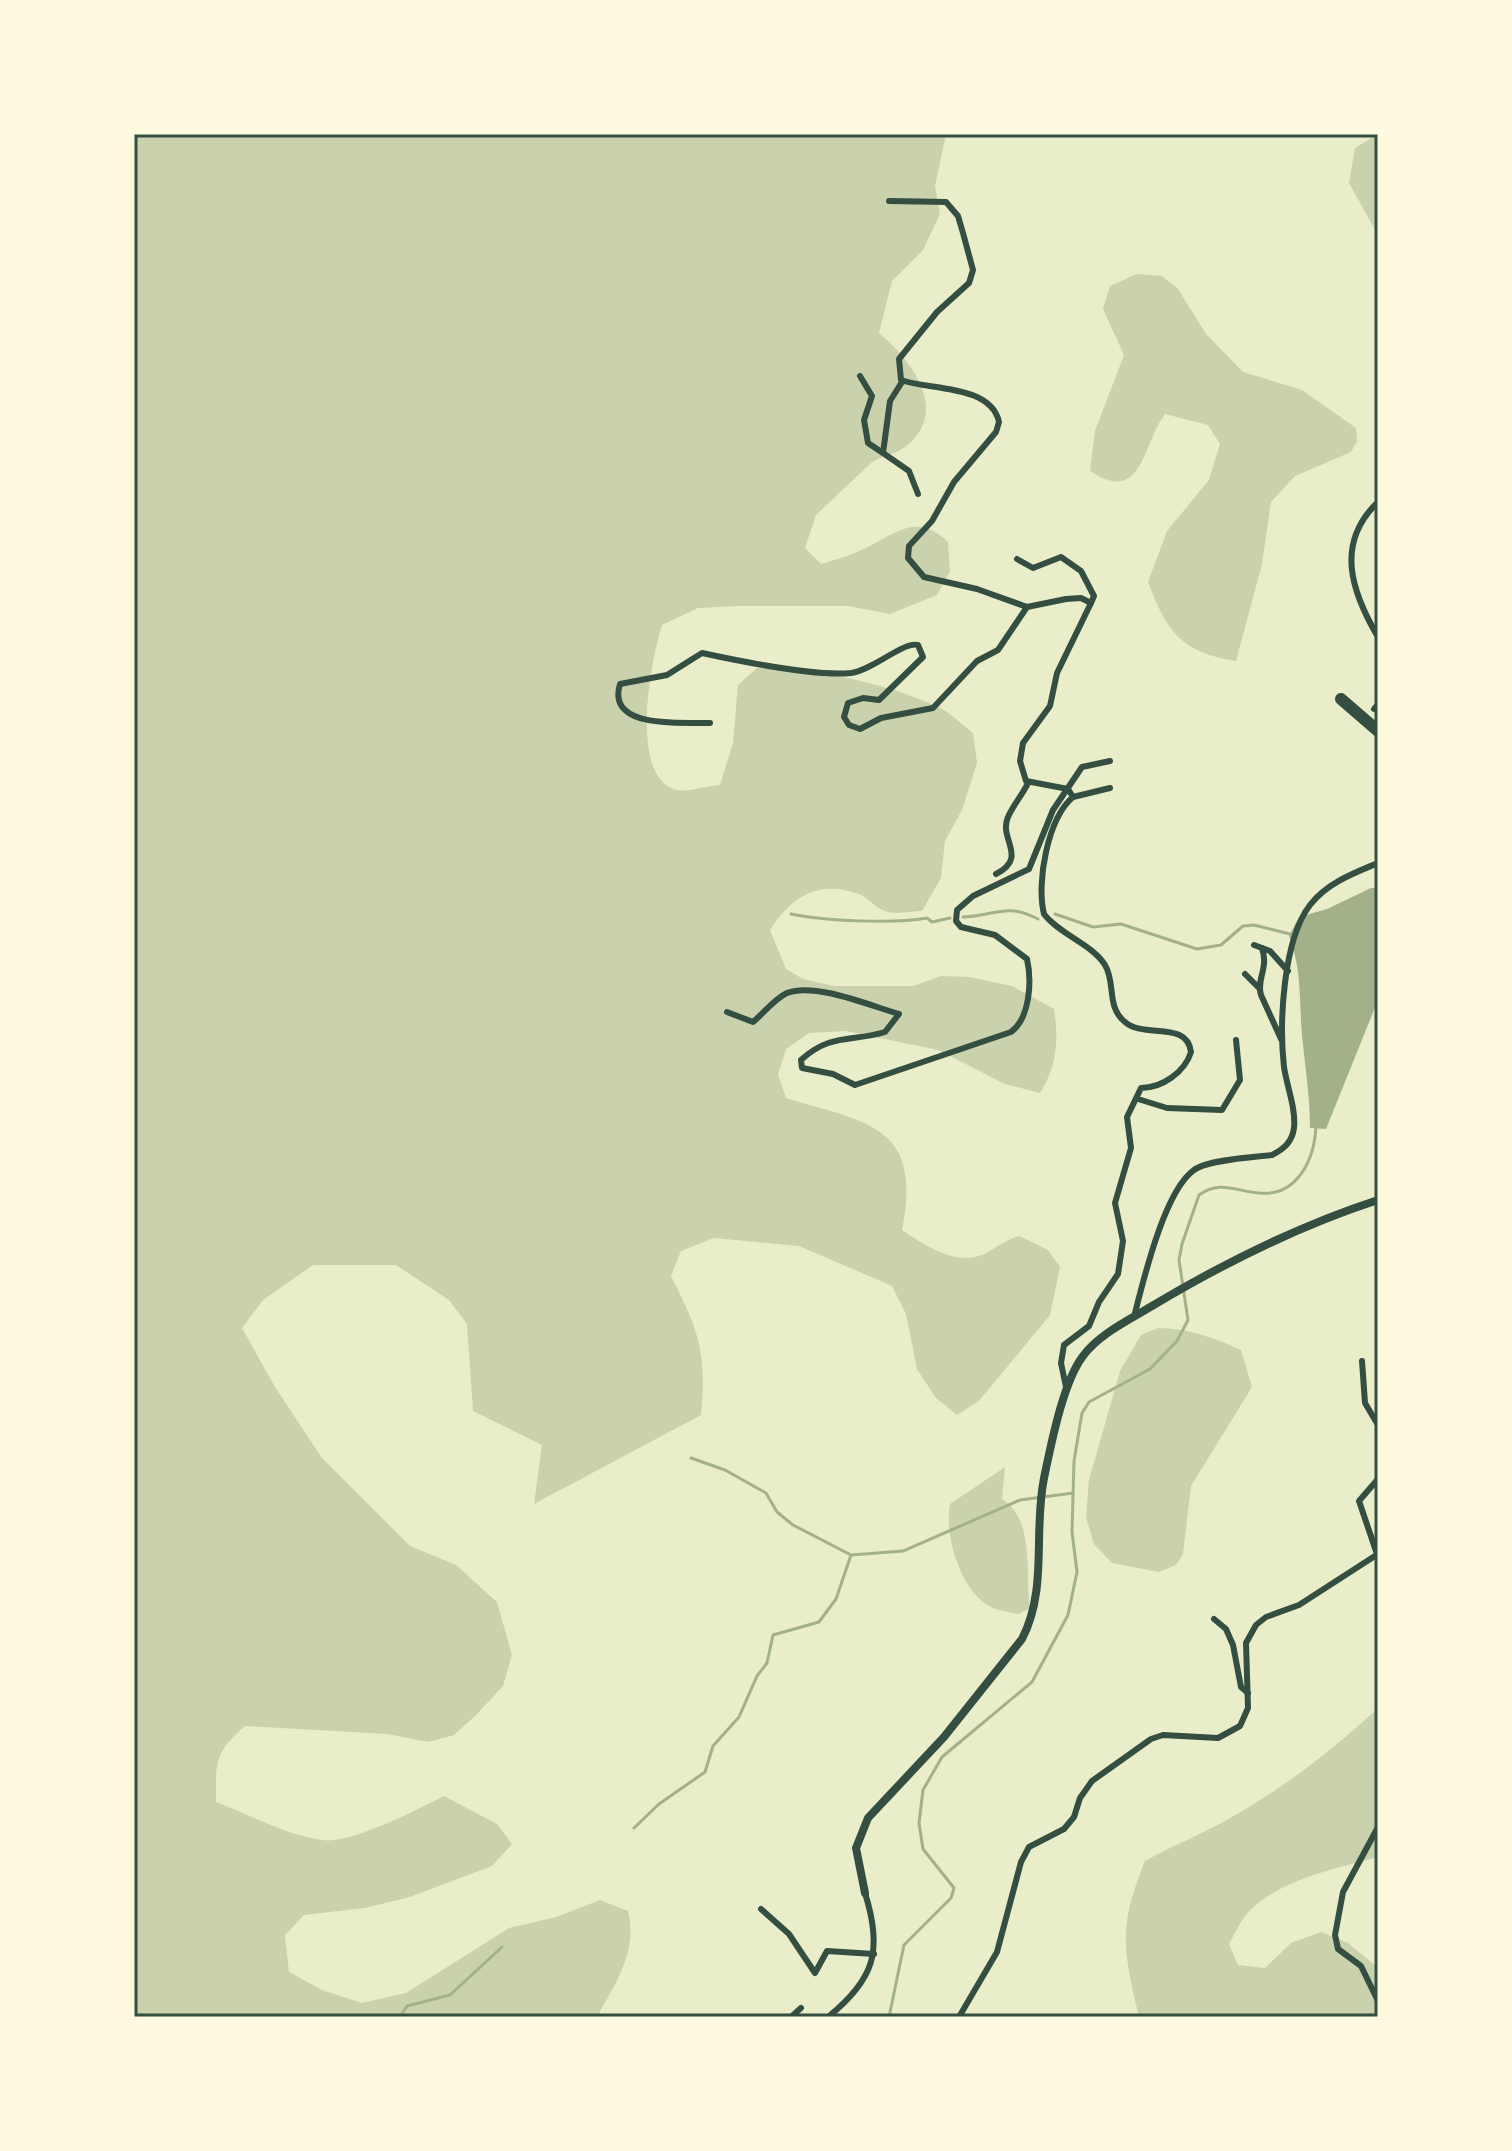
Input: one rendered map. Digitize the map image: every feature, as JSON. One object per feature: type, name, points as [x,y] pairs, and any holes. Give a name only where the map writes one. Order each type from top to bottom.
[{"type":"highway","points":[[1341,699],[1378,731]]},
{"type":"street","points":[[883,453],[890,401],[902,382],[899,359],[937,312],[969,283],[973,270],[958,216],[946,202],[889,201]]},
{"type":"street","points":[[860,376],[872,396],[864,420],[868,443],[909,471],[918,494]]},
{"type":"street","points":[[902,382],[939,386],[978,400],[992,408],[999,422],[996,432],[954,482],[939,511],[909,546],[911,565],[924,577],[936,582],[977,589],[1027,607],[1081,598],[1091,603]]},
{"type":"street","points":[[1378,502],[1353,536],[1350,556],[1356,591],[1378,637]]},
{"type":"street","points":[[1017,559],[1033,568],[1061,557],[1087,579],[1094,596],[1060,665],[1050,706],[1023,743],[1020,761],[1028,783]]},
{"type":"street","points":[[710,723],[652,721],[625,712],[619,707],[617,695],[620,684],[667,675],[702,653],[746,663],[849,673],[872,667],[908,644],[918,645],[923,657],[885,696],[848,703],[844,717],[849,725],[860,729],[881,718],[933,708],[977,661],[998,650],[1027,607]]},
{"type":"street","points":[[727,1012],[753,1022],[788,993],[802,991],[840,996],[899,1014],[885,1032],[844,1036],[811,1051],[801,1060],[802,1068],[833,1074],[855,1085],[1011,1032],[1023,1023],[1025,1014],[1027,959],[995,935],[961,927],[955,917],[960,904],[1029,869],[1053,810],[1086,763],[1110,761]]},
{"type":"street","points":[[1028,783],[1068,789],[1073,797]]},
{"type":"street","points":[[996,874],[1008,868],[1011,860],[1006,819],[1028,783]]},
{"type":"street","points":[[1068,1391],[1061,1363],[1064,1345],[1089,1326],[1099,1302],[1118,1274],[1123,1241],[1115,1203],[1131,1148],[1127,1117],[1141,1088],[1153,1087],[1185,1066],[1190,1047],[1179,1033],[1136,1029],[1125,1023],[1114,1008],[1105,964],[1044,914],[1041,896],[1050,839],[1058,813],[1073,797],[1110,788]]},
{"type":"street","points":[[1281,1039],[1293,936],[1311,903],[1326,889],[1378,863]]},
{"type":"street","points":[[1259,988],[1267,962],[1258,947],[1270,951],[1288,971]]},
{"type":"street","points":[[1134,1317],[1142,1274],[1179,1187],[1192,1171],[1272,1155],[1284,1149],[1291,1138],[1293,1113],[1281,1039],[1259,988],[1245,974]]},
{"type":"street","points":[[1138,1099],[1167,1108],[1222,1110],[1240,1080],[1236,1040]]},
{"type":"street","points":[[828,2017],[857,1989],[874,1954],[876,1934],[856,1848],[868,1818],[944,1737],[1022,1639],[1030,1623],[1037,1602],[1039,1514],[1043,1487],[1068,1391],[1082,1357],[1134,1317],[1198,1279],[1304,1227],[1378,1200]]},
{"type":"street","points":[[1362,1361],[1365,1403],[1378,1425]]},
{"type":"street","points":[[959,2017],[997,1952],[1021,1862],[1029,1847],[1064,1829],[1074,1817],[1080,1798],[1092,1781],[1151,1739],[1163,1735],[1218,1738],[1232,1732],[1245,1718],[1248,1693],[1246,1643],[1256,1625],[1310,1598],[1377,1554],[1359,1501],[1378,1479]]},
{"type":"street","points":[[1214,1619],[1226,1629],[1241,1687],[1248,1693]]},
{"type":"street","points":[[1378,1827],[1343,1892],[1335,1935],[1338,1949],[1361,1966],[1378,2001]]},
{"type":"street","points":[[761,1909],[789,1934],[815,1973],[827,1951],[874,1954]]},
{"type":"street","points":[[791,2017],[801,2008]]},
{"type":"shaded area","points":[[134,134],[946,134],[935,186],[940,214],[923,250],[892,281],[879,333],[913,370],[921,385],[926,415],[920,430],[909,444],[871,463],[816,515],[805,548],[821,564],[853,554],[903,529],[924,528],[936,532],[948,542],[950,571],[937,595],[890,614],[848,606],[698,608],[662,625],[649,689],[648,742],[652,764],[662,781],[677,790],[720,785],[733,743],[738,685],[757,668],[825,674],[873,684],[918,698],[943,710],[973,733],[977,763],[962,810],[945,841],[941,878],[922,911],[889,912],[859,894],[844,890],[818,890],[787,908],[770,930],[786,969],[803,979],[834,986],[914,986],[941,976],[969,977],[1012,986],[1054,1009],[1055,1052],[1050,1073],[1040,1093],[1005,1084],[938,1050],[846,1031],[809,1033],[786,1049],[778,1075],[786,1098],[864,1123],[883,1134],[896,1149],[904,1169],[906,1195],[902,1230],[938,1251],[958,1257],[979,1256],[1019,1236],[1048,1250],[1060,1267],[1050,1315],[979,1401],[957,1415],[936,1398],[917,1369],[906,1314],[892,1286],[799,1246],[714,1238],[681,1251],[671,1276],[699,1343],[703,1375],[701,1415],[534,1504],[542,1445],[473,1411],[467,1324],[449,1300],[396,1265],[313,1265],[263,1300],[242,1328],[275,1387],[322,1458],[410,1546],[456,1565],[497,1602],[512,1655],[503,1686],[454,1735],[428,1742],[387,1734],[245,1726],[222,1751],[217,1767],[216,1802],[282,1829],[322,1840],[349,1837],[384,1825],[444,1796],[497,1824],[512,1844],[492,1866],[410,1897],[365,1908],[304,1915],[285,1935],[289,1972],[322,1990],[362,2003],[406,1993],[509,1928],[556,1917],[600,1900],[628,1911],[630,1940],[623,1966],[597,2017],[134,2017]]},
{"type":"shaded area","points":[[1378,134],[1378,235],[1349,183],[1355,148]]},
{"type":"shaded area","points":[[1137,274],[1162,276],[1178,289],[1206,334],[1243,372],[1302,390],[1356,428],[1357,441],[1351,452],[1295,476],[1271,502],[1262,564],[1236,661],[1202,652],[1178,637],[1162,614],[1148,582],[1167,531],[1209,480],[1220,444],[1208,425],[1165,414],[1139,467],[1131,476],[1121,481],[1107,480],[1090,471],[1095,431],[1124,355],[1103,309],[1110,286]]},
{"type":"shaded area","points":[[1371,888],[1378,888],[1378,1000],[1326,1129],[1310,1128],[1298,973],[1289,936],[1299,917],[1327,909]]},
{"type":"shaded area","points":[[1158,1328],[1201,1334],[1241,1350],[1252,1387],[1191,1486],[1183,1554],[1176,1565],[1159,1572],[1112,1563],[1094,1544],[1086,1517],[1089,1480],[1120,1371],[1141,1335]]},
{"type":"shaded area","points":[[1005,1467],[1002,1499],[1020,1520],[1026,1548],[1030,1608],[1018,1614],[993,1608],[972,1590],[957,1563],[950,1532],[950,1504]]},
{"type":"shaded area","points":[[1378,1708],[1378,1857],[1325,1871],[1272,1893],[1245,1916],[1229,1944],[1238,1965],[1265,1968],[1291,1943],[1321,1932],[1348,1943],[1377,1967],[1378,2017],[1139,2017],[1129,1973],[1126,1938],[1130,1904],[1145,1861],[1228,1820],[1276,1790],[1329,1751]]},
{"type":"waterway","points":[[963,917],[1017,911],[1038,919]]},
{"type":"waterway","points":[[791,914],[859,921],[927,918],[932,922],[950,918]]},
{"type":"waterway","points":[[1055,914],[1093,927],[1121,924],[1197,949],[1221,945],[1243,926],[1254,925],[1290,934]]},
{"type":"waterway","points":[[889,2017],[904,1945],[951,1898],[954,1888],[923,1849],[919,1823],[923,1790],[942,1757],[1032,1682],[1068,1615],[1077,1572],[1072,1532],[1074,1461],[1082,1413],[1089,1402],[1150,1369],[1177,1341],[1188,1320],[1179,1260],[1199,1195],[1221,1187],[1259,1193],[1284,1189],[1294,1182],[1308,1162],[1316,1125]]},
{"type":"waterway","points":[[691,1458],[725,1470],[766,1493],[777,1512],[793,1525],[851,1555],[903,1551],[1020,1500],[1073,1493]]},
{"type":"waterway","points":[[634,1828],[659,1804],[705,1772],[713,1746],[739,1717],[757,1676],[767,1663],[773,1635],[819,1622],[836,1599],[851,1555]]},
{"type":"waterway","points":[[400,2017],[407,2006],[450,1995],[502,1947]]},
{"type":"waterway","points":[[368,2017],[388,2017]]}]
